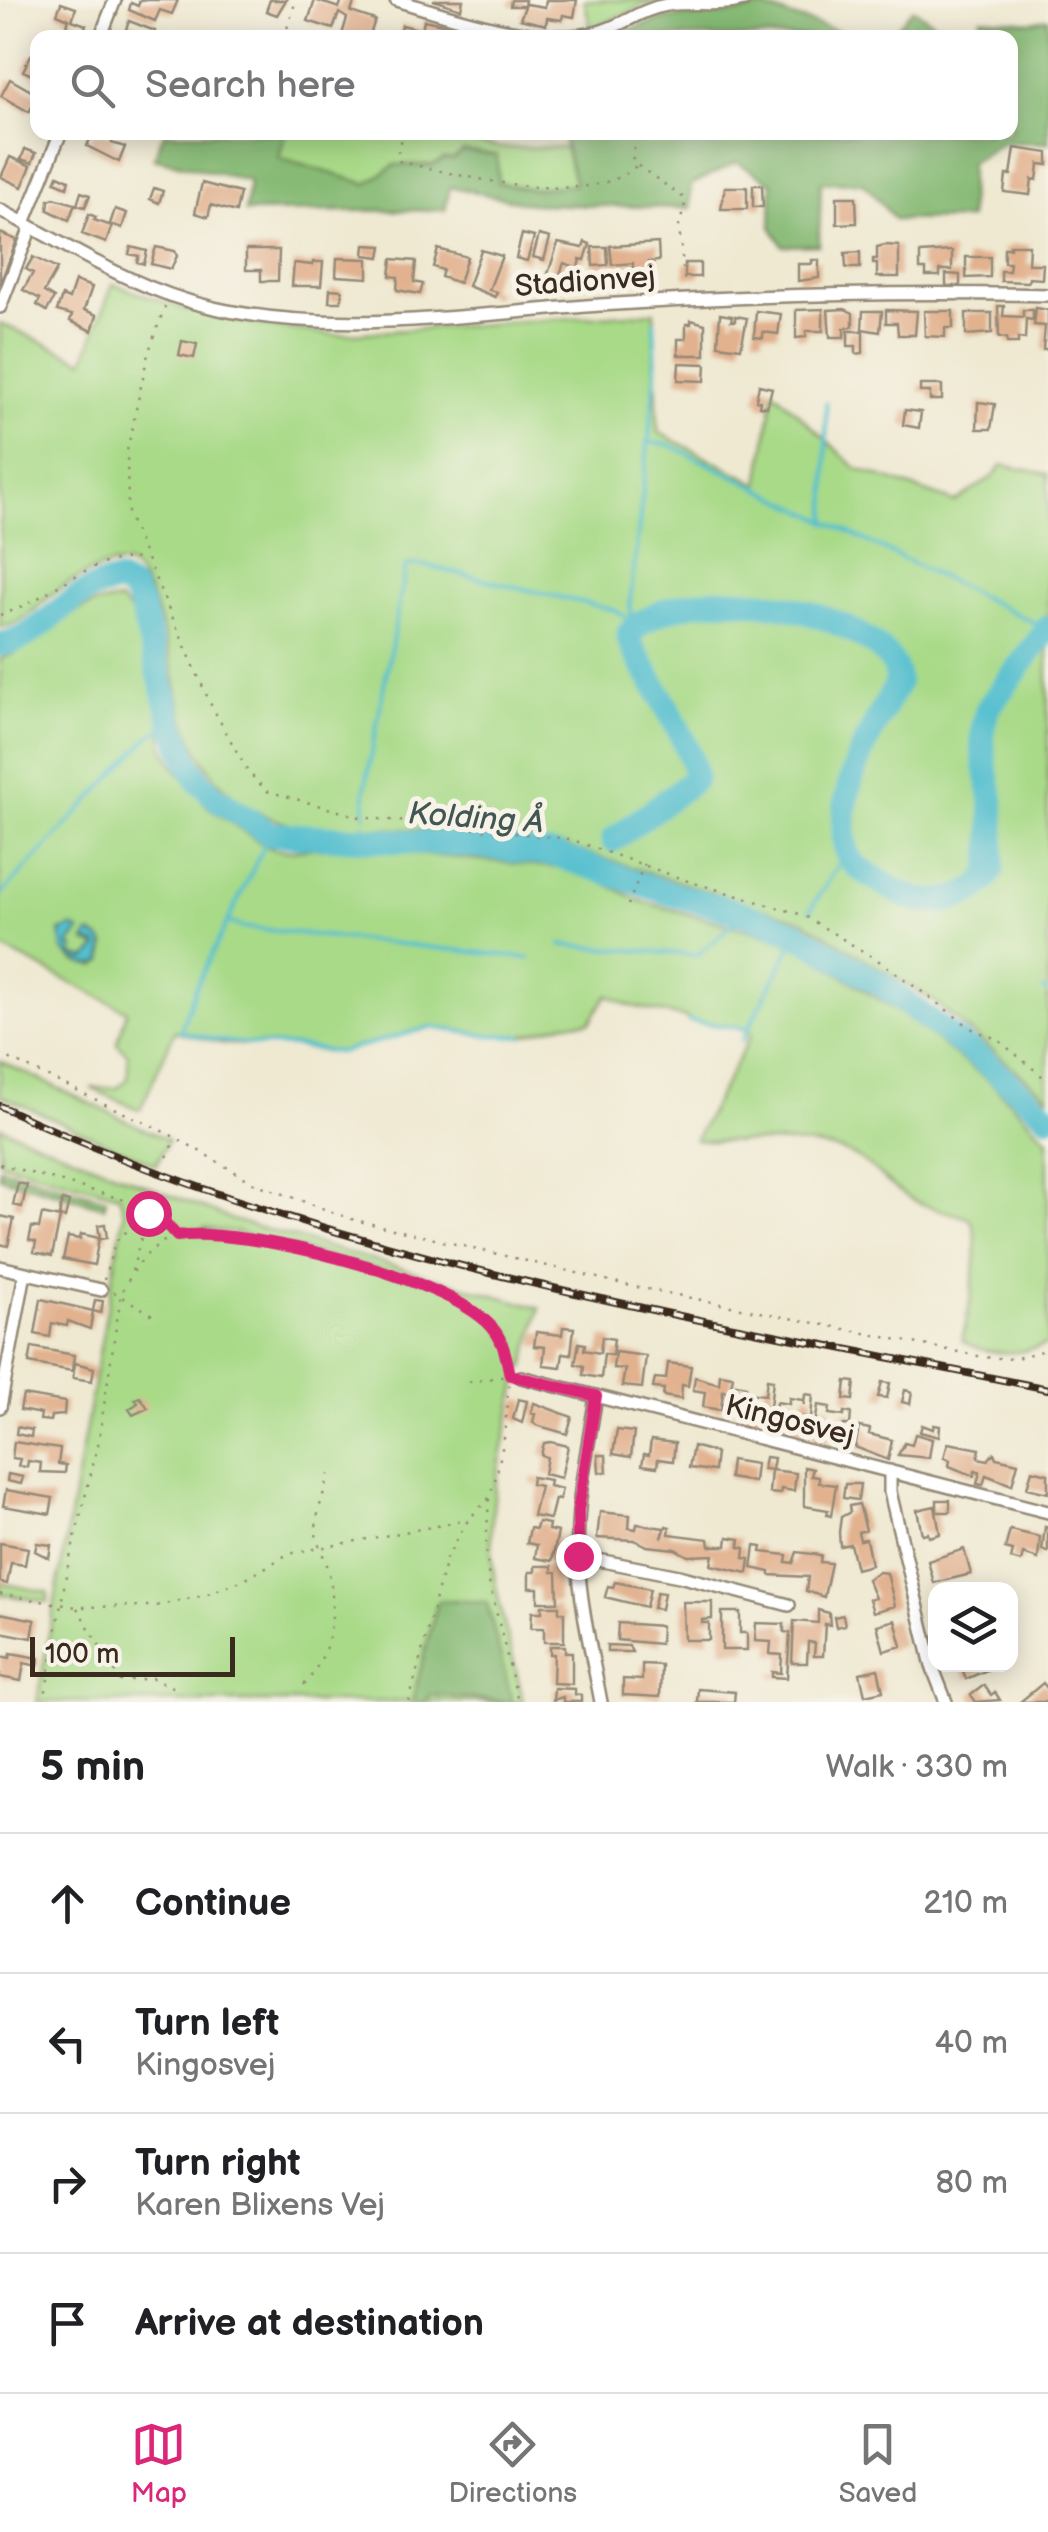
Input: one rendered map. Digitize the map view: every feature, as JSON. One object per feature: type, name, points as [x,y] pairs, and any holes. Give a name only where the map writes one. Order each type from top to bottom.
[{"type":"street","points":[[103,30],[115,0]]},
{"type":"street","points":[[396,0],[514,30]]},
{"type":"street","points":[[602,30],[658,7],[744,0]]},
{"type":"street","points":[[0,307],[58,140]]},
{"type":"street","name":"Stadionvej","points":[[0,210],[132,281],[169,296],[214,308],[314,322],[774,295],[1048,296]]},
{"type":"street","points":[[0,1267],[101,1290]]},
{"type":"street","points":[[0,1407],[25,1273]]},
{"type":"street","name":"Kingosvej","points":[[515,1376],[1048,1512]]},
{"type":"street","points":[[596,1396],[578,1511],[578,1556],[601,1702]]},
{"type":"street","points":[[890,1471],[890,1492],[932,1666],[946,1702]]},
{"type":"street","points":[[578,1556],[679,1576],[789,1605]]},
{"type":"path","points":[[287,30],[296,0]]},
{"type":"path","points":[[402,140],[399,161],[481,180],[562,188],[626,177],[637,165]]},
{"type":"path","points":[[641,140],[632,157],[637,165],[684,198],[686,204],[678,228],[686,300]]},
{"type":"path","points":[[169,296],[148,354],[127,451],[128,516],[210,703],[248,772],[268,792],[360,817],[570,839],[691,882],[810,918],[884,964],[974,1030],[997,1039],[1047,1080]]},
{"type":"path","points":[[0,614],[14,610],[77,572],[125,557],[146,559]]},
{"type":"path","points":[[628,904],[644,863]]},
{"type":"path","points":[[0,1054],[177,1138],[254,1184],[351,1218],[729,1307],[983,1357],[1013,1359],[1048,1349]]},
{"type":"path","points":[[167,1157],[177,1138]]},
{"type":"path","points":[[0,1164],[149,1209],[177,1236]]},
{"type":"path","points":[[44,1702],[61,1606],[98,1445],[121,1294],[132,1273],[151,1199]]},
{"type":"path","points":[[101,1290],[115,1242],[149,1209]]},
{"type":"path","points":[[132,1273],[152,1250],[177,1236],[199,1233],[239,1237],[405,1278],[475,1312],[496,1332],[515,1376],[489,1498],[486,1546],[489,1582],[518,1702]]},
{"type":"path","points":[[121,1294],[153,1315]]},
{"type":"path","points":[[469,1382],[515,1376]]},
{"type":"path","points":[[304,1684],[313,1675],[328,1644],[333,1616],[331,1584],[316,1528],[328,1474]]},
{"type":"path","points":[[409,1702],[446,1559],[468,1520],[489,1498]]},
{"type":"path","points":[[0,1594],[61,1606],[155,1606],[205,1595],[246,1579],[288,1554],[468,1520]]},
{"type":"path","points":[[76,1607],[121,1681],[154,1678],[174,1688]]},
{"type":"green space","points":[[584,0],[691,0],[644,5],[591,29]]},
{"type":"green space","points":[[761,7],[834,30],[631,30],[683,16]]},
{"type":"green space","points":[[913,9],[944,30],[894,30]]},
{"type":"green space","points":[[981,18],[1032,22],[1048,18],[1048,143],[1003,142],[970,163],[969,219],[895,220],[864,183],[821,182],[819,245],[783,246],[771,227],[772,183],[737,162],[691,185],[690,208],[531,204],[450,187],[445,210],[245,212],[249,181],[154,158],[161,140],[283,140],[279,158],[367,184],[395,165],[433,165],[454,159],[463,151],[497,155],[498,183],[532,189],[575,185],[564,140],[1018,140],[1018,30],[980,30]]},
{"type":"green space","points":[[283,140],[465,140],[502,148],[565,147],[575,185],[532,189],[498,183],[498,171],[444,159],[433,165],[395,165],[367,184],[278,158]]},
{"type":"green space","points":[[113,284],[187,310],[336,335],[654,312],[658,432],[759,484],[774,391],[856,468],[955,502],[995,475],[1002,465],[1048,474],[1048,1097],[931,999],[803,921],[564,846],[469,831],[298,826],[252,809],[222,785],[196,746],[183,714],[162,628],[144,583],[133,569],[121,564],[94,571],[58,590],[22,619],[0,627],[0,323],[84,361]]},
{"type":"green space","points":[[120,601],[133,615],[162,723],[163,746],[175,768],[208,807],[259,842],[288,851],[365,849],[562,868],[641,901],[777,938],[803,950],[906,1017],[990,1082],[1048,1139],[1048,1344],[1004,1352],[971,1346],[962,1340],[975,1259],[976,1242],[970,1219],[912,1199],[859,1159],[842,1151],[787,1143],[695,1140],[751,1035],[748,1029],[690,1022],[628,1005],[607,995],[590,1022],[566,1023],[522,1036],[431,1027],[341,1052],[224,1044],[175,1031],[140,1110],[91,1088],[117,1088],[128,1079],[128,1055],[117,1044],[127,1011],[0,947],[0,659],[31,644],[69,616],[100,603]],"holes":[[[71,942],[68,948],[74,949],[72,955],[86,959],[98,948],[86,942],[105,945],[103,961],[95,966],[75,961],[63,950]]]},
{"type":"green space","points":[[0,1061],[168,1140],[156,1165],[0,1095]]},
{"type":"green space","points":[[0,1127],[233,1220],[540,1308],[524,1368],[520,1369],[492,1518],[495,1584],[523,1702],[37,1702],[124,1213],[119,1195],[0,1162]],"holes":[[[201,1230],[239,1233],[421,1280]]]},
{"type":"green space","points":[[0,1168],[106,1199],[104,1207],[0,1177]]},
{"type":"green space","points":[[0,1583],[48,1592],[48,1602],[0,1594]]},
{"type":"green space","points":[[438,1601],[487,1603],[512,1702],[430,1695],[426,1702],[412,1702]]},
{"type":"water","points":[[73,927],[80,931],[68,946],[73,947],[72,955],[86,959],[97,949],[97,945],[85,941],[90,933],[102,942],[103,961],[82,963],[63,950],[60,931]]},
{"type":"building","points":[[140,0],[178,0],[172,14],[160,10],[155,21],[129,10],[131,3],[138,6]]},
{"type":"building","points":[[270,0],[286,0],[277,15],[266,11]]},
{"type":"building","points":[[315,0],[339,8],[342,0],[355,0],[351,12],[375,20],[372,30],[343,30],[347,18],[339,13],[333,29],[308,21]]},
{"type":"building","points":[[433,0],[463,0],[461,9]]},
{"type":"building","points":[[511,0],[525,0],[524,6],[510,6]]},
{"type":"building","points":[[546,0],[577,0],[574,17],[547,18],[546,25],[520,19],[526,4],[545,7]]},
{"type":"building","points":[[61,3],[76,8],[72,20],[86,25],[84,30],[65,30],[69,19],[57,14]]},
{"type":"building","points":[[424,20],[447,25],[445,30],[422,30]]},
{"type":"building","points":[[129,21],[152,30],[126,30]]},
{"type":"building","points":[[10,79],[30,90],[30,110],[29,112],[1,96]]},
{"type":"building","points":[[90,140],[113,140],[112,143],[125,147],[119,162],[87,146]]},
{"type":"building","points":[[1015,148],[1048,153],[1048,165],[1039,164],[1030,195],[1004,192]]},
{"type":"building","points":[[25,149],[36,153],[32,163],[21,159]]},
{"type":"building","points":[[10,157],[31,166],[22,187],[1,177]]},
{"type":"building","points":[[58,175],[69,180],[67,187],[55,182]]},
{"type":"building","points":[[202,183],[240,193],[236,212],[211,205],[208,217],[195,213]]},
{"type":"building","points":[[753,185],[762,185],[763,207],[753,207]]},
{"type":"building","points":[[725,187],[747,187],[747,209],[721,209]]},
{"type":"building","points":[[154,188],[163,191],[159,203],[150,199]]},
{"type":"building","points":[[81,192],[90,195],[85,207],[77,205]]},
{"type":"building","points":[[837,197],[856,197],[857,223],[837,224]]},
{"type":"building","points":[[49,200],[75,204],[69,220],[48,210]]},
{"type":"building","points":[[115,209],[127,213],[122,228],[110,224]]},
{"type":"building","points":[[89,214],[96,217],[94,220],[112,226],[106,243],[82,234]]},
{"type":"building","points":[[0,233],[17,240],[0,284]]},
{"type":"building","points":[[522,234],[534,237],[527,261],[516,258]]},
{"type":"building","points":[[539,235],[550,238],[544,260],[533,257]]},
{"type":"building","points":[[585,242],[590,244],[578,268],[564,263],[558,280],[547,277],[558,243],[583,248]]},
{"type":"building","points":[[658,243],[659,261],[649,262],[650,270],[633,271],[633,263],[612,265],[610,246]]},
{"type":"building","points":[[365,245],[382,246],[380,257],[364,255]]},
{"type":"building","points":[[1029,245],[1028,264],[1043,264],[1042,279],[1001,281],[1001,271],[1009,271],[1010,263],[1004,263],[1004,248]]},
{"type":"building","points":[[899,246],[899,277],[877,277],[873,259],[877,259],[877,247]]},
{"type":"building","points":[[131,247],[147,251],[144,264],[137,262],[139,256],[129,254]]},
{"type":"building","points":[[156,247],[175,251],[177,256],[171,269],[151,264]]},
{"type":"building","points":[[592,247],[607,247],[608,265],[593,266]]},
{"type":"building","points":[[438,249],[467,257],[459,283],[441,277],[443,270],[433,267]]},
{"type":"building","points":[[246,250],[279,250],[278,281],[261,281],[261,270],[246,270]]},
{"type":"building","points":[[481,250],[502,256],[489,290],[497,292],[495,297],[468,286]]},
{"type":"building","points":[[952,251],[952,270],[940,270],[940,276],[926,276],[926,269],[920,269],[920,253]]},
{"type":"building","points":[[860,252],[860,268],[846,268],[845,253]]},
{"type":"building","points":[[33,257],[57,269],[44,292],[54,298],[47,311],[37,305],[40,299],[23,290],[33,273],[26,269]]},
{"type":"building","points":[[966,257],[990,257],[990,277],[966,278]]},
{"type":"building","points":[[337,258],[368,259],[368,278],[336,276]]},
{"type":"building","points":[[392,259],[416,261],[414,282],[423,284],[420,294],[397,290],[398,277],[390,276]]},
{"type":"building","points":[[812,260],[819,260],[819,278],[798,281],[798,264],[812,264]]},
{"type":"building","points":[[323,262],[321,286],[292,286],[294,263]]},
{"type":"building","points":[[685,263],[700,263],[700,277],[685,277]]},
{"type":"building","points":[[946,274],[960,275],[960,286],[946,286]]},
{"type":"building","points":[[75,281],[92,287],[84,310],[97,315],[92,331],[70,321],[72,315],[57,311],[62,296],[69,299]]},
{"type":"building","points":[[330,289],[342,290],[341,302],[329,302]]},
{"type":"building","points":[[998,306],[1004,306],[1003,316],[1023,317],[1023,310],[1033,310],[1033,320],[1026,319],[1025,339],[1007,343],[1007,338],[999,337]]},
{"type":"building","points":[[1036,308],[1048,310],[1048,350],[1043,350],[1045,326],[1034,325]]},
{"type":"building","points":[[823,309],[823,331],[806,331],[806,337],[796,338],[796,310]]},
{"type":"building","points":[[845,309],[853,313],[853,326],[844,329],[844,337],[830,337],[828,310]]},
{"type":"building","points":[[886,310],[917,311],[915,335],[898,335],[897,323],[886,323]]},
{"type":"building","points":[[756,311],[781,314],[778,334],[763,332],[763,338],[754,337]]},
{"type":"building","points":[[863,311],[882,311],[880,332],[862,329]]},
{"type":"building","points":[[924,311],[953,311],[953,328],[945,328],[945,337],[925,336]]},
{"type":"building","points":[[966,313],[992,313],[992,333],[966,335]]},
{"type":"building","points":[[720,314],[732,316],[731,321],[735,321],[735,316],[747,318],[741,348],[718,345]]},
{"type":"building","points":[[691,320],[705,324],[705,355],[678,355],[678,339],[686,339],[686,324],[691,324]]},
{"type":"building","points":[[848,331],[863,331],[863,353],[856,354],[856,346],[848,346]]},
{"type":"building","points":[[182,341],[197,344],[194,358],[179,355]]},
{"type":"building","points":[[679,363],[706,364],[705,381],[678,380]]},
{"type":"building","points":[[759,385],[772,388],[767,407],[759,406],[760,401],[756,400]]},
{"type":"building","points":[[920,385],[942,385],[942,400],[930,400],[930,392],[920,392]]},
{"type":"building","points":[[978,402],[995,404],[991,429],[977,429]]},
{"type":"building","points":[[905,410],[921,412],[919,428],[903,425]]},
{"type":"building","points":[[18,1183],[27,1185],[22,1207],[13,1205]]},
{"type":"building","points":[[62,1200],[69,1202],[65,1218],[59,1216]]},
{"type":"building","points":[[42,1214],[60,1218],[52,1256],[34,1252],[36,1242],[29,1240],[32,1227],[39,1228]]},
{"type":"building","points":[[0,1216],[14,1219],[8,1246],[0,1244]]},
{"type":"building","points":[[105,1224],[107,1238],[100,1239],[98,1225]]},
{"type":"building","points":[[81,1234],[99,1238],[94,1265],[63,1259],[68,1237],[80,1239]]},
{"type":"building","points":[[41,1299],[93,1311],[90,1329],[68,1321],[67,1326],[52,1323],[50,1337],[35,1334]]},
{"type":"building","points":[[95,1300],[103,1301],[101,1313],[93,1311]]},
{"type":"building","points":[[563,1327],[574,1328],[571,1354],[563,1353],[561,1367],[543,1365],[545,1347],[534,1346],[536,1332],[562,1335]]},
{"type":"building","points":[[602,1337],[614,1339],[612,1355],[604,1354],[601,1378],[583,1375],[584,1366],[575,1364],[579,1343],[585,1344],[584,1350],[600,1353]]},
{"type":"building","points":[[32,1347],[74,1355],[72,1371],[29,1363]]},
{"type":"building","points":[[615,1352],[646,1356],[642,1388],[622,1386],[625,1369],[613,1368]]},
{"type":"building","points":[[75,1363],[94,1368],[92,1381],[73,1378]]},
{"type":"building","points":[[668,1363],[691,1366],[688,1386],[682,1385],[681,1399],[663,1396],[664,1389],[653,1388],[655,1378],[666,1379]]},
{"type":"building","points":[[720,1374],[733,1376],[730,1392],[723,1391],[721,1410],[703,1407],[705,1392],[693,1390],[695,1377],[719,1384]]},
{"type":"building","points":[[767,1379],[773,1380],[770,1407],[762,1406],[761,1420],[743,1418],[744,1408],[732,1406],[736,1384],[746,1386],[745,1393],[765,1395]]},
{"type":"building","points":[[846,1381],[855,1382],[853,1400],[844,1399]]},
{"type":"building","points":[[882,1382],[890,1383],[887,1398],[878,1397]]},
{"type":"building","points":[[905,1390],[912,1392],[910,1404],[902,1402]]},
{"type":"building","points":[[805,1394],[813,1395],[811,1418],[803,1417],[802,1430],[783,1429],[784,1421],[774,1420],[776,1402],[789,1404],[789,1398],[803,1400],[804,1405]]},
{"type":"building","points":[[23,1395],[65,1402],[64,1415],[51,1416],[50,1421],[40,1420],[41,1414],[20,1410]]},
{"type":"building","points":[[140,1397],[148,1408],[133,1415],[129,1409]]},
{"type":"building","points":[[518,1399],[527,1401],[522,1423],[513,1419]]},
{"type":"building","points":[[534,1403],[572,1417],[567,1434],[536,1425],[535,1414],[531,1413]]},
{"type":"building","points":[[818,1405],[830,1407],[829,1414],[851,1413],[842,1441],[813,1438]]},
{"type":"building","points":[[922,1425],[933,1429],[934,1425],[940,1426],[939,1437],[920,1432]]},
{"type":"building","points":[[17,1427],[32,1430],[31,1437],[16,1434]]},
{"type":"building","points":[[859,1427],[892,1440],[888,1460],[855,1447]]},
{"type":"building","points":[[617,1430],[634,1432],[631,1457],[613,1454]]},
{"type":"building","points":[[915,1434],[932,1439],[929,1458],[898,1455],[905,1443],[912,1445]]},
{"type":"building","points":[[651,1440],[675,1443],[673,1461],[658,1459],[657,1467],[642,1465],[644,1454],[649,1455]]},
{"type":"building","points":[[14,1442],[60,1449],[58,1464],[66,1465],[65,1473],[40,1472],[41,1463],[28,1461],[27,1467],[18,1466],[20,1459],[12,1458]]},
{"type":"building","points":[[544,1443],[568,1446],[561,1478],[544,1474],[547,1457],[541,1455]]},
{"type":"building","points":[[948,1443],[980,1449],[978,1458],[988,1460],[994,1453],[996,1458],[1018,1463],[1012,1485],[986,1475],[983,1485],[977,1484],[980,1472],[975,1471],[974,1476],[949,1466],[950,1460],[944,1458]]},
{"type":"building","points":[[693,1446],[716,1453],[714,1471],[689,1468]]},
{"type":"building","points":[[598,1455],[606,1455],[607,1472],[599,1472]]},
{"type":"building","points":[[765,1457],[774,1458],[772,1470],[763,1469]]},
{"type":"building","points":[[731,1460],[756,1464],[754,1482],[729,1478]]},
{"type":"building","points":[[804,1467],[813,1469],[811,1476],[819,1477],[819,1483],[836,1485],[831,1516],[827,1515],[828,1510],[804,1506]]},
{"type":"building","points":[[771,1470],[796,1473],[794,1491],[781,1489],[780,1494],[769,1493]]},
{"type":"building","points":[[1032,1470],[1048,1474],[1048,1493],[1027,1488]]},
{"type":"building","points":[[8,1474],[23,1477],[21,1484],[7,1481]]},
{"type":"building","points":[[532,1477],[550,1480],[549,1486],[562,1489],[550,1519],[533,1516],[540,1486],[531,1484]]},
{"type":"building","points":[[845,1484],[860,1484],[858,1500],[843,1498]]},
{"type":"building","points":[[6,1490],[53,1498],[50,1514],[3,1506]]},
{"type":"building","points":[[937,1500],[950,1500],[950,1512],[937,1512]]},
{"type":"building","points":[[859,1504],[866,1530],[858,1532],[860,1540],[866,1539],[871,1565],[856,1569],[850,1544],[840,1546],[839,1532],[841,1517],[850,1512],[849,1506]]},
{"type":"building","points":[[935,1506],[940,1534],[929,1537],[928,1533],[922,1534],[917,1510]]},
{"type":"building","points":[[600,1512],[630,1515],[629,1528],[636,1529],[637,1524],[664,1528],[662,1538],[666,1526],[670,1527],[669,1534],[709,1539],[710,1546],[727,1546],[728,1537],[740,1539],[739,1547],[745,1548],[744,1558],[750,1559],[748,1573],[711,1565],[713,1555],[688,1556],[675,1549],[647,1546],[634,1540],[597,1538]]},
{"type":"building","points":[[538,1522],[549,1524],[548,1530],[558,1532],[552,1561],[535,1558],[537,1545],[527,1543],[530,1528],[536,1529]]},
{"type":"building","points":[[1045,1527],[1048,1528],[1048,1552],[1042,1550]]},
{"type":"building","points":[[1010,1530],[1040,1537],[1038,1559],[1023,1554],[1021,1562],[1011,1559],[1013,1551],[1005,1549]]},
{"type":"building","points":[[0,1543],[28,1548],[25,1565],[11,1563],[7,1584],[0,1582]]},
{"type":"building","points":[[37,1543],[51,1545],[49,1558],[35,1551]]},
{"type":"building","points":[[755,1546],[762,1547],[761,1552],[787,1555],[786,1562],[793,1563],[797,1552],[821,1555],[820,1562],[831,1563],[824,1597],[806,1591],[808,1577],[770,1575],[752,1568]]},
{"type":"building","points":[[964,1549],[971,1574],[934,1582],[928,1561]]},
{"type":"building","points":[[535,1566],[552,1566],[552,1572],[557,1572],[558,1602],[538,1602],[538,1588],[529,1588],[529,1572],[535,1572]]},
{"type":"building","points":[[879,1572],[887,1573],[895,1606],[873,1612],[869,1599],[875,1598],[867,1579]]},
{"type":"building","points":[[615,1582],[650,1589],[646,1607],[605,1597],[608,1586],[613,1587]]},
{"type":"building","points":[[657,1592],[664,1593],[661,1609],[653,1608]]},
{"type":"building","points":[[683,1602],[712,1602],[712,1619],[702,1620],[709,1623],[709,1640],[684,1640]]},
{"type":"building","points":[[542,1606],[559,1606],[559,1612],[564,1613],[564,1642],[544,1642],[544,1628],[531,1628],[532,1612],[542,1612]]},
{"type":"building","points":[[818,1610],[829,1613],[823,1656],[814,1656],[815,1643],[808,1642],[807,1663],[792,1663],[794,1621],[818,1623]]},
{"type":"building","points":[[722,1612],[740,1612],[740,1633],[747,1633],[747,1650],[722,1650]]},
{"type":"building","points":[[0,1613],[35,1620],[32,1638],[0,1632]]},
{"type":"building","points":[[843,1615],[845,1625],[836,1627],[834,1617]]},
{"type":"building","points":[[895,1620],[902,1646],[884,1651],[877,1625]]},
{"type":"building","points":[[618,1623],[661,1626],[660,1644],[617,1640]]},
{"type":"building","points":[[756,1623],[784,1624],[784,1632],[790,1633],[787,1678],[772,1677],[772,1672],[781,1673],[782,1655],[770,1654],[771,1642],[755,1641]]},
{"type":"building","points":[[607,1645],[629,1646],[632,1652],[607,1652]]},
{"type":"building","points":[[550,1646],[565,1646],[565,1652],[572,1652],[572,1684],[553,1683],[554,1654],[550,1654]]},
{"type":"building","points":[[11,1653],[39,1658],[38,1666],[24,1663],[21,1681],[0,1677],[0,1656],[10,1658]]},
{"type":"building","points":[[642,1664],[661,1665],[660,1697],[623,1695],[623,1679],[642,1680]]},
{"type":"building","points":[[878,1669],[883,1691],[865,1695],[860,1673]]},
{"type":"building","points":[[963,1672],[982,1672],[966,1679]]},
{"type":"building","points":[[1043,1683],[1048,1699],[1020,1702]]},
{"type":"building","points":[[984,1685],[1000,1700],[976,1702],[971,1695]]},
{"type":"building","points":[[554,1688],[575,1689],[581,1702],[563,1702],[563,1697],[553,1700]]},
{"type":"building","points":[[698,1689],[735,1692],[734,1702],[697,1702]]},
{"type":"waterway","points":[[632,629],[630,603],[656,375],[654,321]]},
{"type":"waterway","points":[[826,403],[827,523]]},
{"type":"waterway","points":[[647,442],[670,445],[1047,629]]},
{"type":"waterway","points":[[365,815],[365,790],[406,565],[423,565],[614,610],[626,617],[629,633]]},
{"type":"waterway","name":"Kolding Å","points":[[0,644],[29,633],[83,594],[120,582],[132,589],[141,606],[172,722],[188,763],[216,798],[270,834],[467,845],[555,855],[745,914],[797,934],[881,984],[981,1059],[1048,1116]]},
{"type":"waterway","points":[[613,840],[695,779],[682,737],[633,648],[629,633],[653,616],[681,606],[712,601],[777,605],[809,613],[863,637],[882,651],[895,668],[897,684],[866,742],[850,783],[844,826],[851,860],[912,898],[958,898],[978,887],[992,870],[993,812],[983,745],[988,708],[1048,628]]},
{"type":"waterway","points":[[0,896],[149,737],[172,722]]},
{"type":"waterway","points":[[365,825],[365,838]]},
{"type":"waterway","points":[[270,834],[196,987],[180,1031],[236,1043],[341,1052],[431,1027],[522,1036]]},
{"type":"waterway","points":[[810,910],[847,852]]},
{"type":"waterway","points":[[561,945],[697,955],[745,914]]},
{"type":"waterway","points":[[229,922],[241,927],[529,958]]},
{"type":"waterway","points":[[742,1041],[803,923]]},
{"type":"waterway","points":[[1043,990],[1048,992]]},
{"type":"waterway","points":[[688,1021],[748,1029]]},
{"type":"railway","points":[[0,1106],[125,1160],[253,1206],[383,1245],[647,1309],[1048,1389]]},
{"type":"route","points":[[148,1213],[151,1208],[177,1236],[199,1233],[239,1237],[405,1278],[475,1312],[496,1332],[510,1375],[596,1396],[578,1511],[578,1556]]}]
